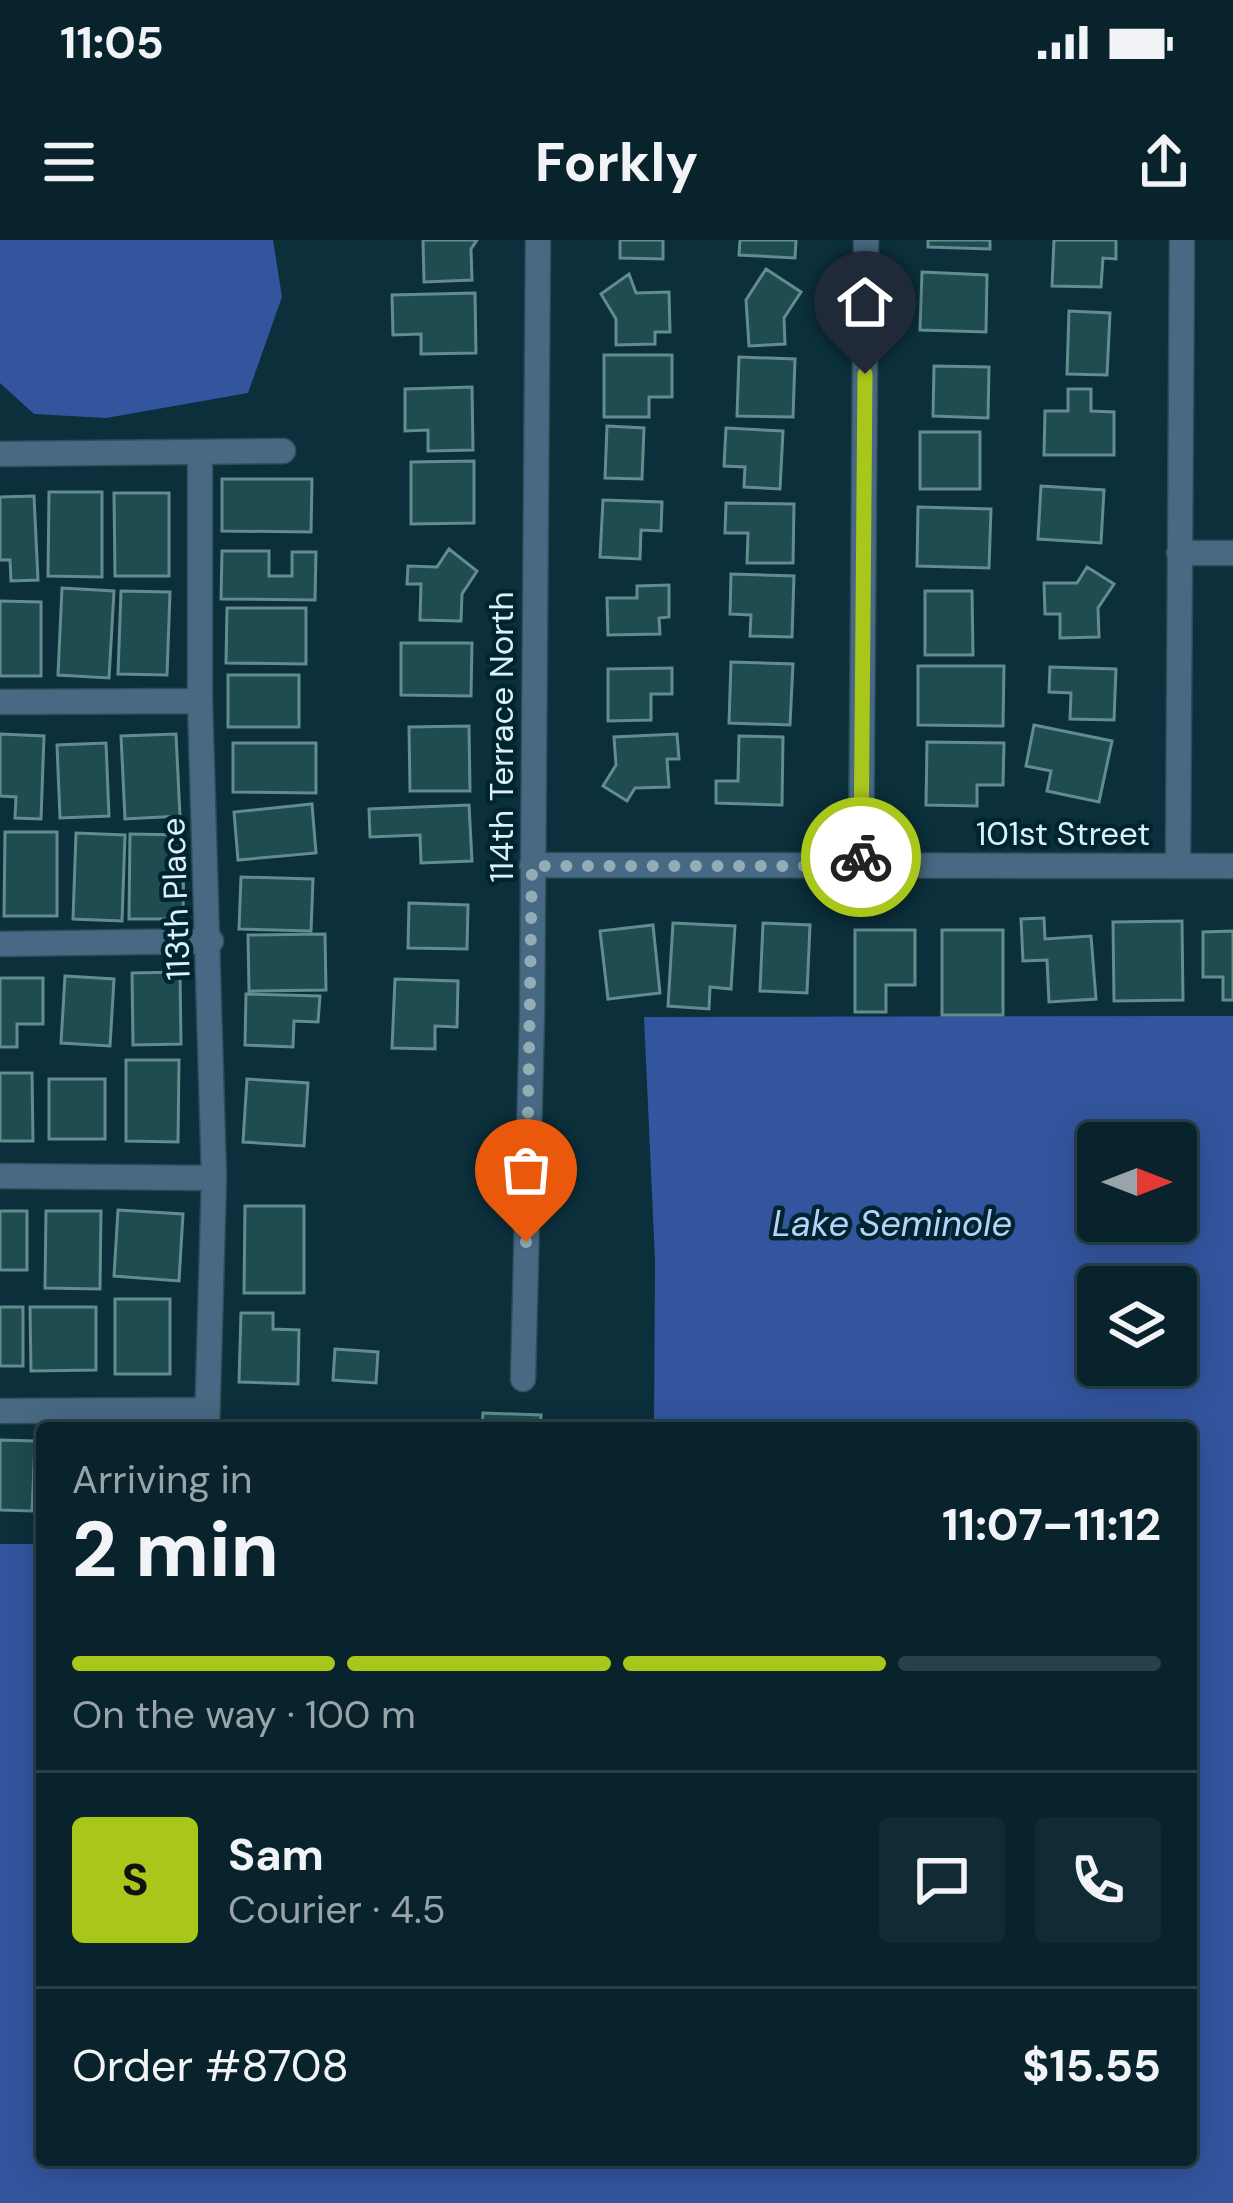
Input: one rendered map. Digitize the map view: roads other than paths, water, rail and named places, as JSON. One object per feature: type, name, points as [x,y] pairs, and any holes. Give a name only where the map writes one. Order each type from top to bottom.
[{"type":"street","name":"114th Terrace North","points":[[523,1379],[538,240]]},
{"type":"street","points":[[861,866],[866,240]]},
{"type":"street","points":[[1178,866],[1182,240]]},
{"type":"street","points":[[0,454],[283,451]]},
{"type":"street","name":"113th Place","points":[[200,452],[200,701],[211,941],[214,1178],[207,1419]]},
{"type":"street","points":[[1179,553],[1233,553]]},
{"type":"street","points":[[0,702],[200,701]]},
{"type":"street","name":"101st Street","points":[[532,866],[1233,866]]},
{"type":"street","points":[[0,944],[211,941]]},
{"type":"street","points":[[0,1176],[214,1178]]},
{"type":"street","points":[[0,1411],[207,1419]]},
{"type":"water","points":[[0,240],[273,240],[282,297],[248,393],[106,418],[34,414],[0,383]]},
{"type":"water","name":"Lake Seminole","points":[[1233,1016],[1233,2203],[0,2203],[0,1544],[36,1544],[36,2166],[1197,2166],[1197,1422],[654,1422],[655,1261],[644,1017]]}]
